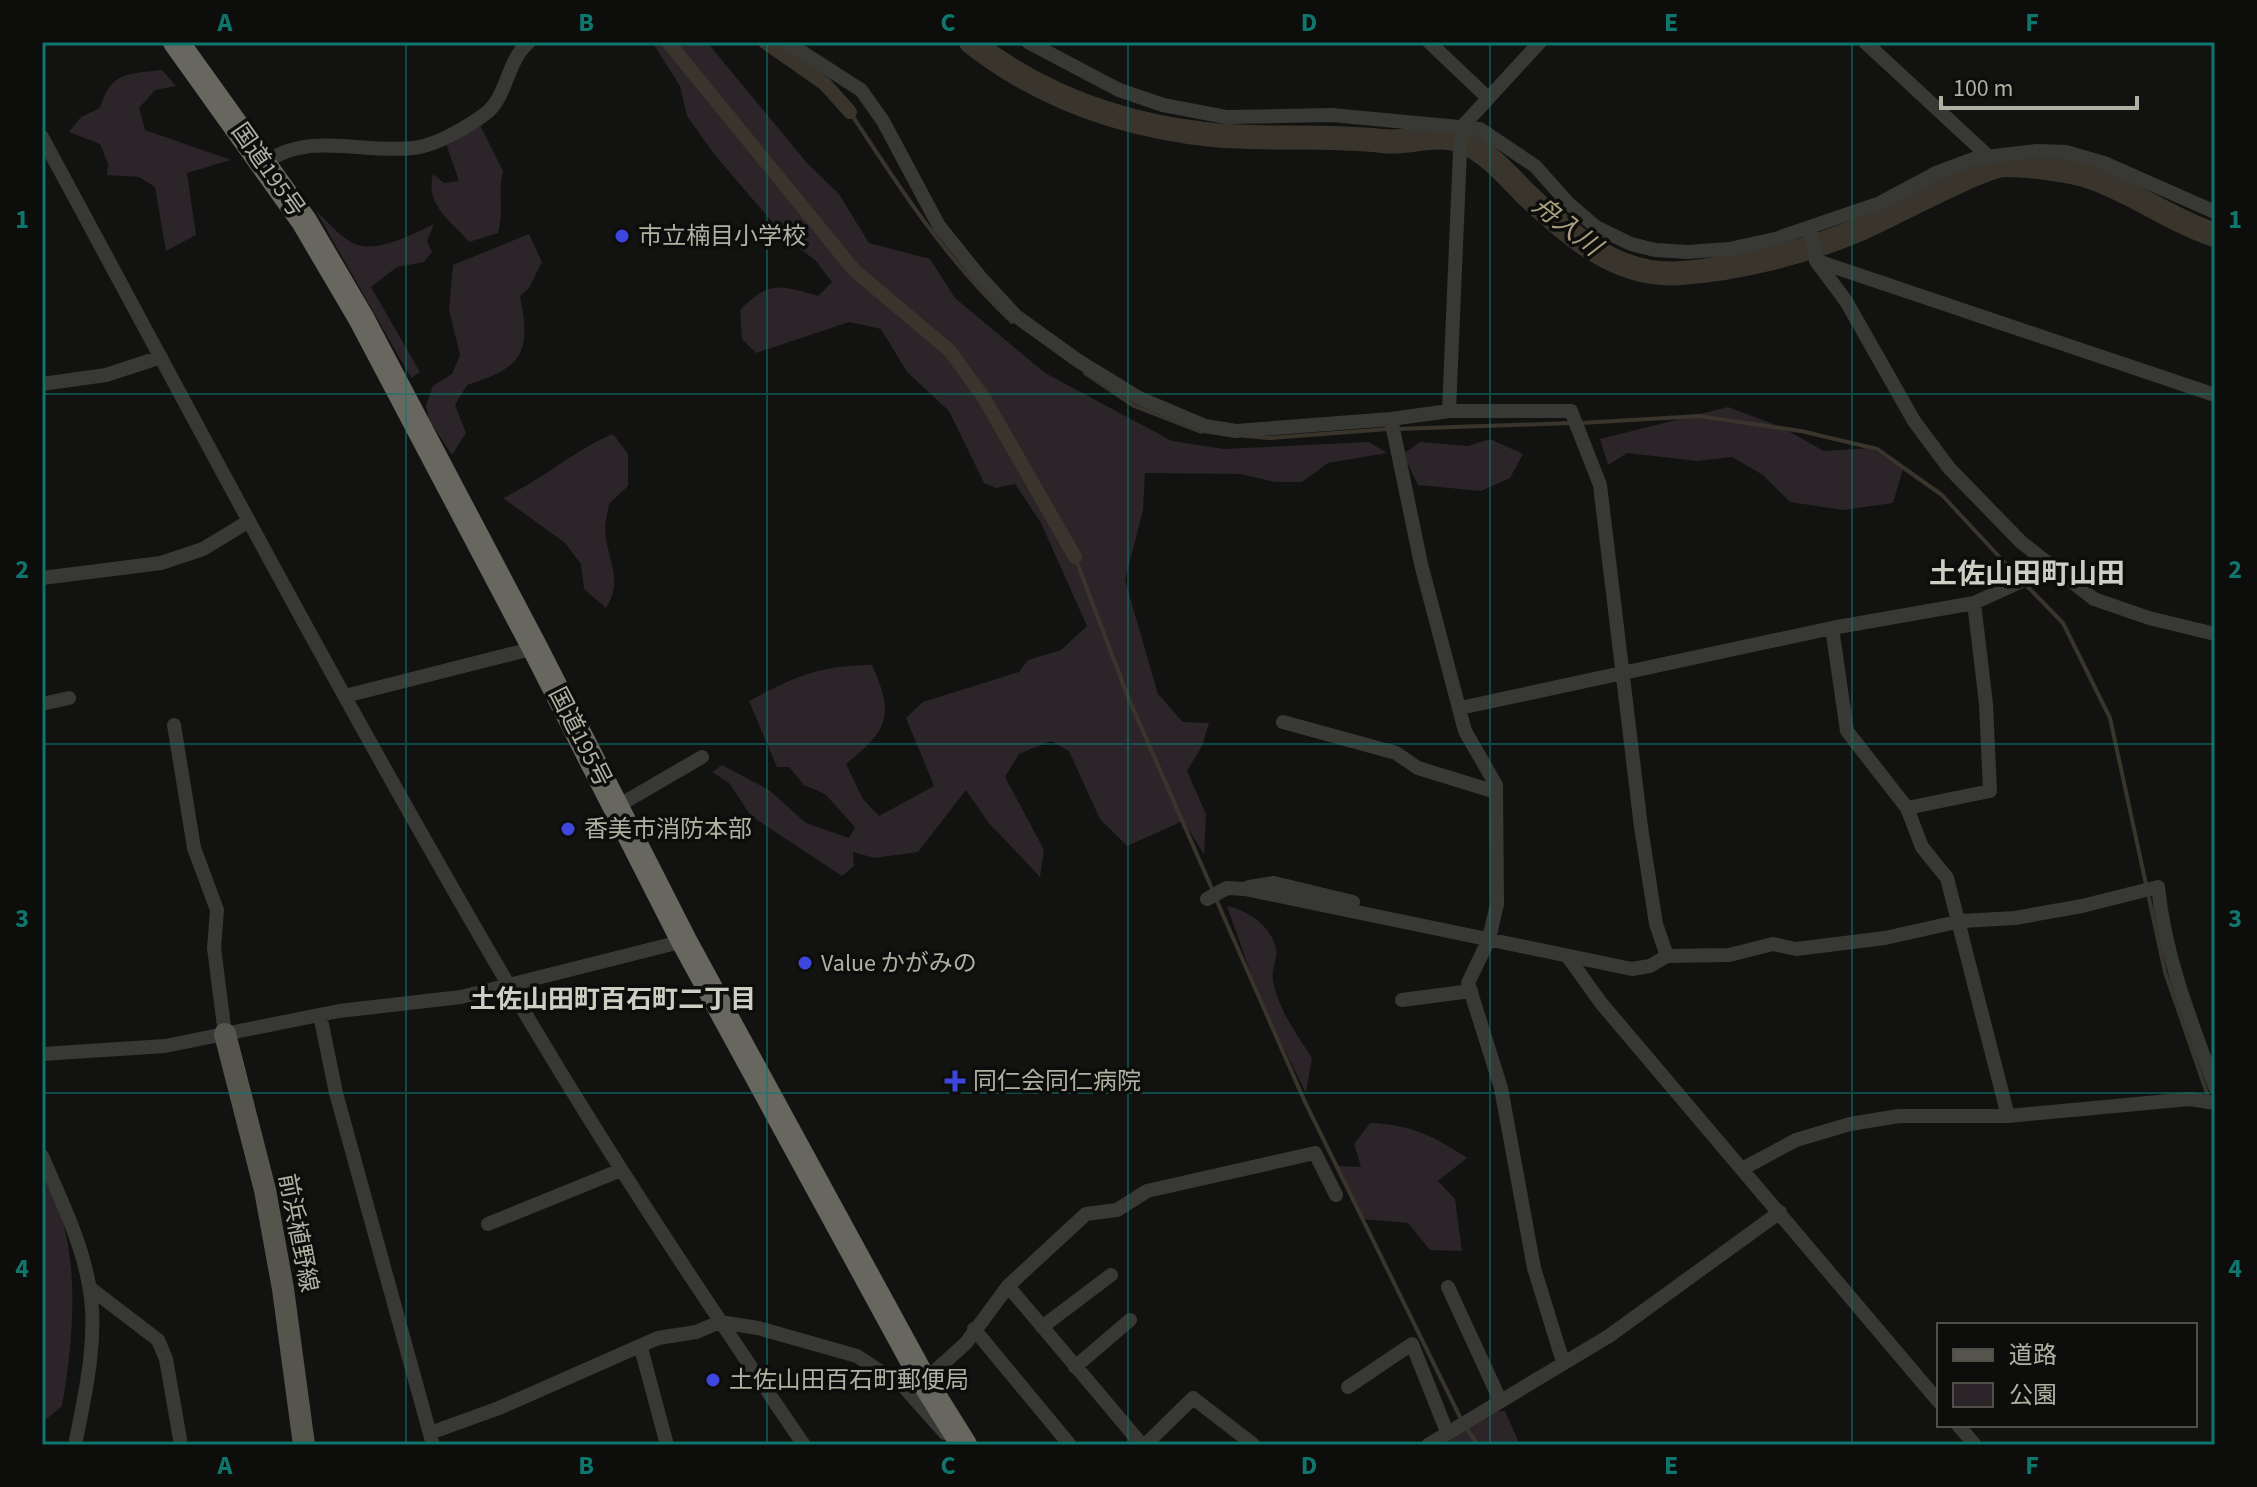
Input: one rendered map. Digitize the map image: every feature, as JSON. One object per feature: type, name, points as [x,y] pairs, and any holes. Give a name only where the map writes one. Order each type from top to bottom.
[{"type":"highway","name":"国道195号","points":[[176,42],[304,221],[361,318],[535,648],[684,941],[924,1381],[964,1445]]},
{"type":"main road","name":"前浜植野線","points":[[225,1034],[265,1190],[283,1289],[304,1445]]},
{"type":"street","points":[[263,164],[274,156],[304,146],[411,149],[437,140],[487,113],[497,99],[512,62],[529,42]]},
{"type":"street","points":[[786,42],[861,90],[883,121],[939,226],[1016,316],[1077,360],[1139,398],[1205,426],[1236,431],[1391,422],[1449,411],[1571,411],[1600,485],[1621,676],[1656,924],[1667,956]]},
{"type":"street","points":[[1028,42],[1119,90],[1163,105],[1226,117],[1332,115],[1480,129],[1514,149],[1596,227],[1631,244],[1687,252],[1729,249],[1810,227],[1880,203],[1938,172],[1989,157],[2036,151],[2066,152],[2127,172],[2215,212]]},
{"type":"street","points":[[1429,42],[1488,98]]},
{"type":"street","points":[[1449,411],[1461,128],[1540,42]]},
{"type":"street","points":[[1865,42],[1989,157]]},
{"type":"street","points":[[42,137],[345,696],[508,985],[621,1170],[804,1445]]},
{"type":"street","points":[[1810,227],[1816,261],[1846,301],[1914,421],[1949,468],[2040,560],[2094,599],[2149,618],[2215,634]]},
{"type":"street","points":[[1816,261],[2215,395]]},
{"type":"street","points":[[42,384],[106,375],[161,357]]},
{"type":"street","points":[[1391,422],[1421,564],[1465,731],[1496,785],[1497,904],[1489,939],[1468,983],[1501,1088],[1534,1268],[1563,1362]]},
{"type":"street","points":[[42,578],[161,563],[203,549],[249,521]]},
{"type":"street","points":[[1460,708],[1621,676],[1832,628],[1974,603],[2031,577],[2040,560]]},
{"type":"street","points":[[1907,808],[1990,791],[1986,704],[1974,603]]},
{"type":"street","points":[[1832,628],[1847,731],[1907,808],[1922,847],[1947,878],[1961,921],[2008,1116]]},
{"type":"street","points":[[345,696],[535,648]]},
{"type":"street","points":[[42,704],[69,698]]},
{"type":"street","points":[[1283,722],[1396,753],[1418,768],[1496,792]]},
{"type":"street","points":[[174,725],[194,848],[217,910],[214,948],[225,1034]]},
{"type":"street","points":[[616,807],[702,757]]},
{"type":"street","points":[[1207,899],[1227,888],[1245,889],[1632,969],[1650,966],[1667,956],[1729,955],[1773,944],[1796,949],[1885,938],[1961,921],[2015,918],[2082,906],[2158,887],[2162,925],[2175,978],[2215,1087]]},
{"type":"street","points":[[42,1054],[165,1046],[320,1015],[461,997],[684,941]]},
{"type":"street","points":[[1568,957],[1601,1003],[1937,1400]]},
{"type":"street","points":[[1402,1000],[1471,991]]},
{"type":"street","points":[[320,1015],[336,1093],[432,1439],[658,1338],[696,1332],[720,1322],[758,1328],[857,1356],[904,1387],[956,1445]]},
{"type":"street","points":[[1742,1169],[1796,1140],[1850,1124],[1899,1116],[2008,1116],[2197,1101],[2215,1103]]},
{"type":"street","points":[[924,1381],[966,1343],[1008,1286],[1086,1214],[1117,1210],[1147,1191],[1315,1153],[1336,1195]]},
{"type":"street","points":[[42,1156],[82,1253],[90,1288],[90,1355],[75,1445]]},
{"type":"street","points":[[488,1224],[621,1170]]},
{"type":"street","points":[[1428,1445],[1609,1336],[1780,1212]]},
{"type":"street","points":[[1042,1327],[1111,1275]]},
{"type":"street","points":[[1008,1286],[1144,1445],[1193,1398],[1254,1445]]},
{"type":"street","points":[[1448,1287],[1500,1400]]},
{"type":"street","points":[[90,1288],[158,1340],[166,1359],[181,1445]]},
{"type":"street","points":[[1075,1367],[1130,1320]]},
{"type":"street","points":[[974,1329],[1070,1445]]},
{"type":"street","points":[[1348,1387],[1412,1344],[1450,1431]]},
{"type":"street","points":[[641,1348],[667,1445]]},
{"type":"street","points":[[1960,1427],[1975,1445]]},
{"type":"green space","points":[[652,42],[707,42],[807,163],[839,194],[869,243],[930,259],[955,298],[1045,373],[1172,441],[1224,449],[1369,442],[1387,453],[1328,463],[1302,482],[1275,482],[1241,474],[1145,473],[1143,510],[1125,580],[1158,694],[1183,722],[1209,723],[1202,746],[1187,771],[1206,814],[1204,854],[1183,821],[1127,846],[1100,819],[1069,751],[1051,741],[1019,754],[1005,777],[1044,850],[1040,877],[988,822],[966,790],[918,852],[874,858],[853,852],[854,866],[842,876],[751,816],[729,783],[712,772],[722,765],[769,790],[806,823],[849,838],[855,827],[825,794],[804,785],[789,767],[777,767],[749,701],[808,674],[837,667],[872,665],[884,697],[883,721],[871,741],[846,764],[863,799],[879,816],[934,786],[906,718],[923,702],[1019,672],[1028,660],[1061,650],[1087,626],[1041,523],[1015,484],[996,488],[984,483],[949,411],[907,372],[881,329],[849,322],[756,353],[742,339],[740,310],[759,294],[767,289],[785,288],[818,296],[832,282],[816,261],[785,237],[714,154],[687,116],[680,86]]},
{"type":"green space","points":[[162,70],[176,86],[155,90],[139,108],[145,130],[231,160],[187,173],[196,235],[166,251],[155,187],[139,177],[107,175],[108,164],[100,144],[69,132],[81,117],[100,108],[115,81],[130,74]]},
{"type":"green space","points":[[479,123],[503,171],[501,216],[498,233],[469,242],[441,212],[432,185],[433,174],[444,183],[459,181],[444,138]]},
{"type":"green space","points":[[316,211],[336,231],[359,245],[392,242],[434,224],[427,241],[432,252],[424,262],[397,267],[371,287],[420,372],[411,378]]},
{"type":"green space","points":[[529,234],[542,262],[529,288],[520,296],[525,332],[523,345],[519,356],[500,372],[467,385],[455,405],[466,433],[452,455],[429,420],[426,405],[433,386],[452,374],[460,355],[449,310],[453,265]]},
{"type":"green space","points":[[1728,407],[1781,427],[1824,451],[1870,448],[1903,469],[1893,503],[1843,510],[1790,502],[1763,475],[1732,457],[1697,461],[1627,453],[1608,465],[1600,439]]},
{"type":"green space","points":[[613,434],[628,454],[628,486],[609,504],[606,520],[606,541],[614,588],[606,608],[584,589],[581,564],[565,543],[503,498]]},
{"type":"green space","points":[[1490,439],[1523,454],[1510,478],[1481,491],[1418,485],[1403,454],[1420,442],[1468,446]]},
{"type":"green space","points":[[1227,906],[1258,920],[1273,940],[1276,952],[1273,975],[1278,1000],[1312,1058],[1306,1093],[1261,1002]]},
{"type":"green space","points":[[1370,1123],[1421,1133],[1467,1158],[1438,1181],[1455,1199],[1462,1251],[1430,1250],[1408,1223],[1362,1219],[1334,1166],[1361,1167],[1354,1144]]},
{"type":"green space","points":[[42,1177],[65,1228],[70,1257],[72,1319],[62,1406],[42,1423]]},
{"type":"green space","points":[[1505,1411],[1520,1445],[1449,1445],[1446,1429],[1477,1412]]},
{"type":"waterway","points":[[668,42],[854,270],[950,351],[984,398],[1075,557]]},
{"type":"waterway","points":[[765,42],[825,84],[850,112]]},
{"type":"waterway","name":"舟入川","points":[[971,42],[1026,78],[1085,106],[1180,131],[1390,142],[1441,137],[1461,141],[1493,162],[1545,212],[1580,240],[1618,262],[1659,273],[1725,268],[1816,245],[1858,230],[1977,173],[2006,165],[2050,168],[2093,178],[2215,235]]},
{"type":"waterway","points":[[850,112],[905,195],[945,248],[1012,322]]},
{"type":"waterway","points":[[1085,373],[1134,406],[1201,432]]},
{"type":"waterway","points":[[1581,423],[1699,416],[1801,431],[1877,449],[1942,495],[2018,577]]},
{"type":"waterway","points":[[1397,429],[1572,423]]},
{"type":"waterway","points":[[1245,436],[1269,438],[1388,429]]},
{"type":"waterway","points":[[1075,557],[1128,697],[1213,891]]},
{"type":"waterway","points":[[2024,583],[2063,623],[2110,718],[2165,972],[2209,1099]]},
{"type":"waterway","points":[[1216,899],[1305,1102],[1461,1419]]},
{"type":"waterway","points":[[1465,1426],[1478,1445]]},
{"type":"place","name":"市立楠目小学校","points":[[622,236]]},
{"type":"place","name":"香美市消防本部","points":[[568,829]]},
{"type":"place","name":"Value かがみの","points":[[805,963]]},
{"type":"place","name":"同仁会同仁病院","points":[[955,1081]]},
{"type":"place","name":"土佐山田百石町郵便局","points":[[713,1380]]},
{"type":"district","name":"土佐山田町山田","points":[[2027,574]]},
{"type":"district","name":"土佐山田町百石町二丁目","points":[[613,999]]}]
